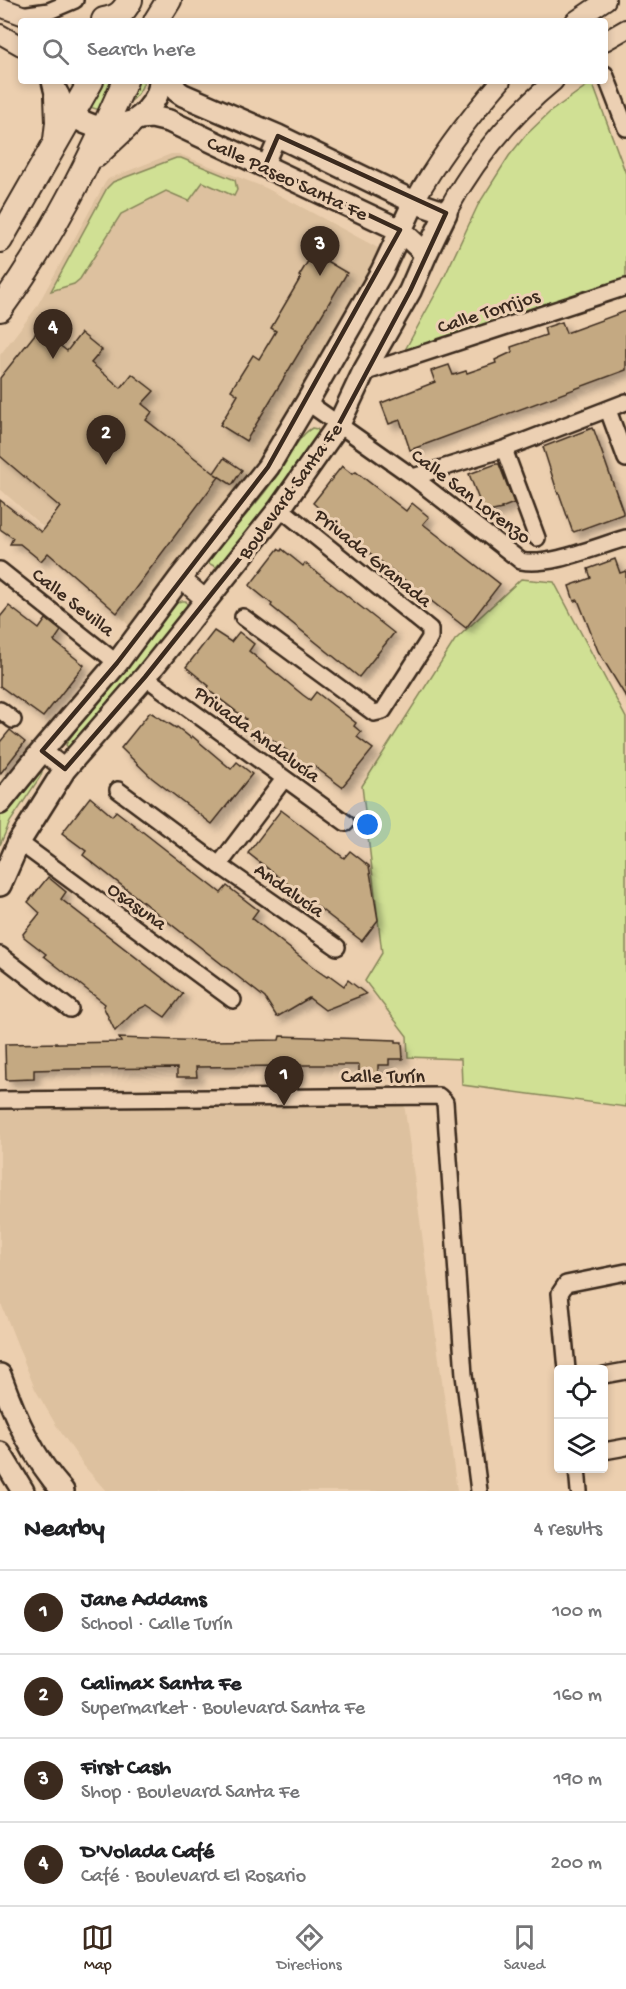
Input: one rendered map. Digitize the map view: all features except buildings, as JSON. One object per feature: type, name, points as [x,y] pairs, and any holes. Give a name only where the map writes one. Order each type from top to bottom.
[{"type":"main road","points":[[0,240],[90,84]]},
{"type":"main road","points":[[0,309],[46,242],[85,168],[124,84]]},
{"type":"main road","points":[[85,168],[153,103],[159,84]]},
{"type":"main road","name":"Calle Paseo Santa Fe","points":[[173,84],[177,91],[183,94],[278,136],[414,202],[446,213]]},
{"type":"main road","points":[[55,88],[66,110],[72,115],[80,121],[104,128]]},
{"type":"main road","points":[[55,88],[58,122],[55,145]]},
{"type":"main road","name":"Calle Paseo Santa Fe","points":[[104,128],[113,128],[152,117],[169,121],[400,230],[426,254]]},
{"type":"main road","name":"Boulevard Santa Fe","points":[[0,803],[117,663],[180,578],[254,487],[307,402],[381,271],[414,202]]},
{"type":"main road","name":"Boulevard Santa Fe","points":[[0,885],[19,843],[65,769],[145,677],[280,508],[339,424],[363,374],[411,291],[446,213]]},
{"type":"main road","points":[[0,1375],[27,1439],[50,1476],[63,1491]]},
{"type":"main road","points":[[0,1454],[23,1491]]},
{"type":"street","points":[[0,7],[29,18],[75,0]]},
{"type":"street","points":[[582,18],[606,0]]},
{"type":"street","points":[[608,39],[626,29]]},
{"type":"street","points":[[0,34],[18,44]]},
{"type":"street","points":[[608,82],[626,128]]},
{"type":"street","name":"Boulevard Santa Fe","points":[[414,202],[429,173],[498,84]]},
{"type":"street","name":"Boulevard Santa Fe","points":[[446,213],[460,188],[502,133],[550,84]]},
{"type":"street","points":[[265,166],[278,136]]},
{"type":"street","name":"Calle Torrijos","points":[[363,374],[626,288]]},
{"type":"street","name":"Calle San Lorenzo","points":[[307,402],[413,477],[521,561],[533,563],[548,561],[626,538]]},
{"type":"street","points":[[413,477],[504,449],[626,402]]},
{"type":"street","points":[[608,410],[626,459]]},
{"type":"street","points":[[504,449],[537,538]]},
{"type":"street","name":"Privada Granada","points":[[243,617],[374,713],[383,711],[430,638],[430,629],[280,508]]},
{"type":"street","name":"Calle Sevilla","points":[[1,573],[117,663]]},
{"type":"street","points":[[180,578],[206,599]]},
{"type":"street","name":"Privada Andalucía","points":[[145,677],[346,823]]},
{"type":"street","points":[[0,710],[13,720]]},
{"type":"street","points":[[42,751],[65,769]]},
{"type":"street","points":[[219,865],[284,779]]},
{"type":"street","name":"Andalucía","points":[[118,790],[219,865],[337,947]]},
{"type":"street","name":"Osasuna","points":[[19,843],[233,1000]]},
{"type":"street","points":[[0,955],[70,1009]]},
{"type":"street","name":"Calle Turín","points":[[0,1100],[439,1096],[443,1098],[464,1375],[479,1491]]},
{"type":"street","points":[[567,1365],[560,1293],[566,1284],[626,1272]]},
{"type":"street","points":[[608,1374],[626,1371]]},
{"type":"street","points":[[608,1450],[626,1447]]},
{"type":"street","points":[[577,1473],[579,1491]]},
{"type":"highlighted area","points":[[278,136],[446,213],[410,291],[339,424],[280,508],[145,677],[65,769],[42,751],[117,663],[268,467],[400,230],[265,166]]},
{"type":"shaded area","points":[[171,154],[179,154],[266,188],[378,248],[377,255],[268,451],[131,628],[48,553],[58,540],[0,489],[0,355],[36,308],[108,179]]},
{"type":"shaded area","points":[[404,1103],[457,1491],[106,1491],[84,1466],[35,1389],[0,1301],[0,1105]]},
{"type":"green space","points":[[72,84],[143,84],[138,94],[129,103],[106,110],[95,109],[84,103],[76,94]]},
{"type":"green space","points":[[589,84],[593,84],[626,174],[626,279],[399,361],[442,282],[478,205],[509,156],[525,136],[550,112]]},
{"type":"green space","points":[[176,158],[235,180],[237,190],[234,196],[203,182],[189,201],[166,191],[121,214],[80,279],[74,284],[51,291],[107,188],[113,182]]},
{"type":"green space","points":[[312,428],[319,432],[316,444],[243,540],[216,567],[208,563],[206,559],[253,507],[298,443]]},
{"type":"green space","points":[[521,579],[554,582],[626,718],[626,1107],[462,1085],[461,1059],[408,1057],[407,1036],[365,981],[382,953],[362,786],[455,640]]},
{"type":"green space","points":[[186,601],[189,610],[70,750],[66,745],[88,713],[177,603]]},
{"type":"green space","points":[[41,768],[40,777],[10,822],[0,845],[0,815],[3,809]]},
{"type":"place","name":"First Cash","points":[[320,276]]},
{"type":"place","name":"D'Volada Café","points":[[53,359]]},
{"type":"place","name":"Calimax Santa Fe","points":[[106,465]]},
{"type":"place","name":"Jane Addams","points":[[284,1106]]}]
